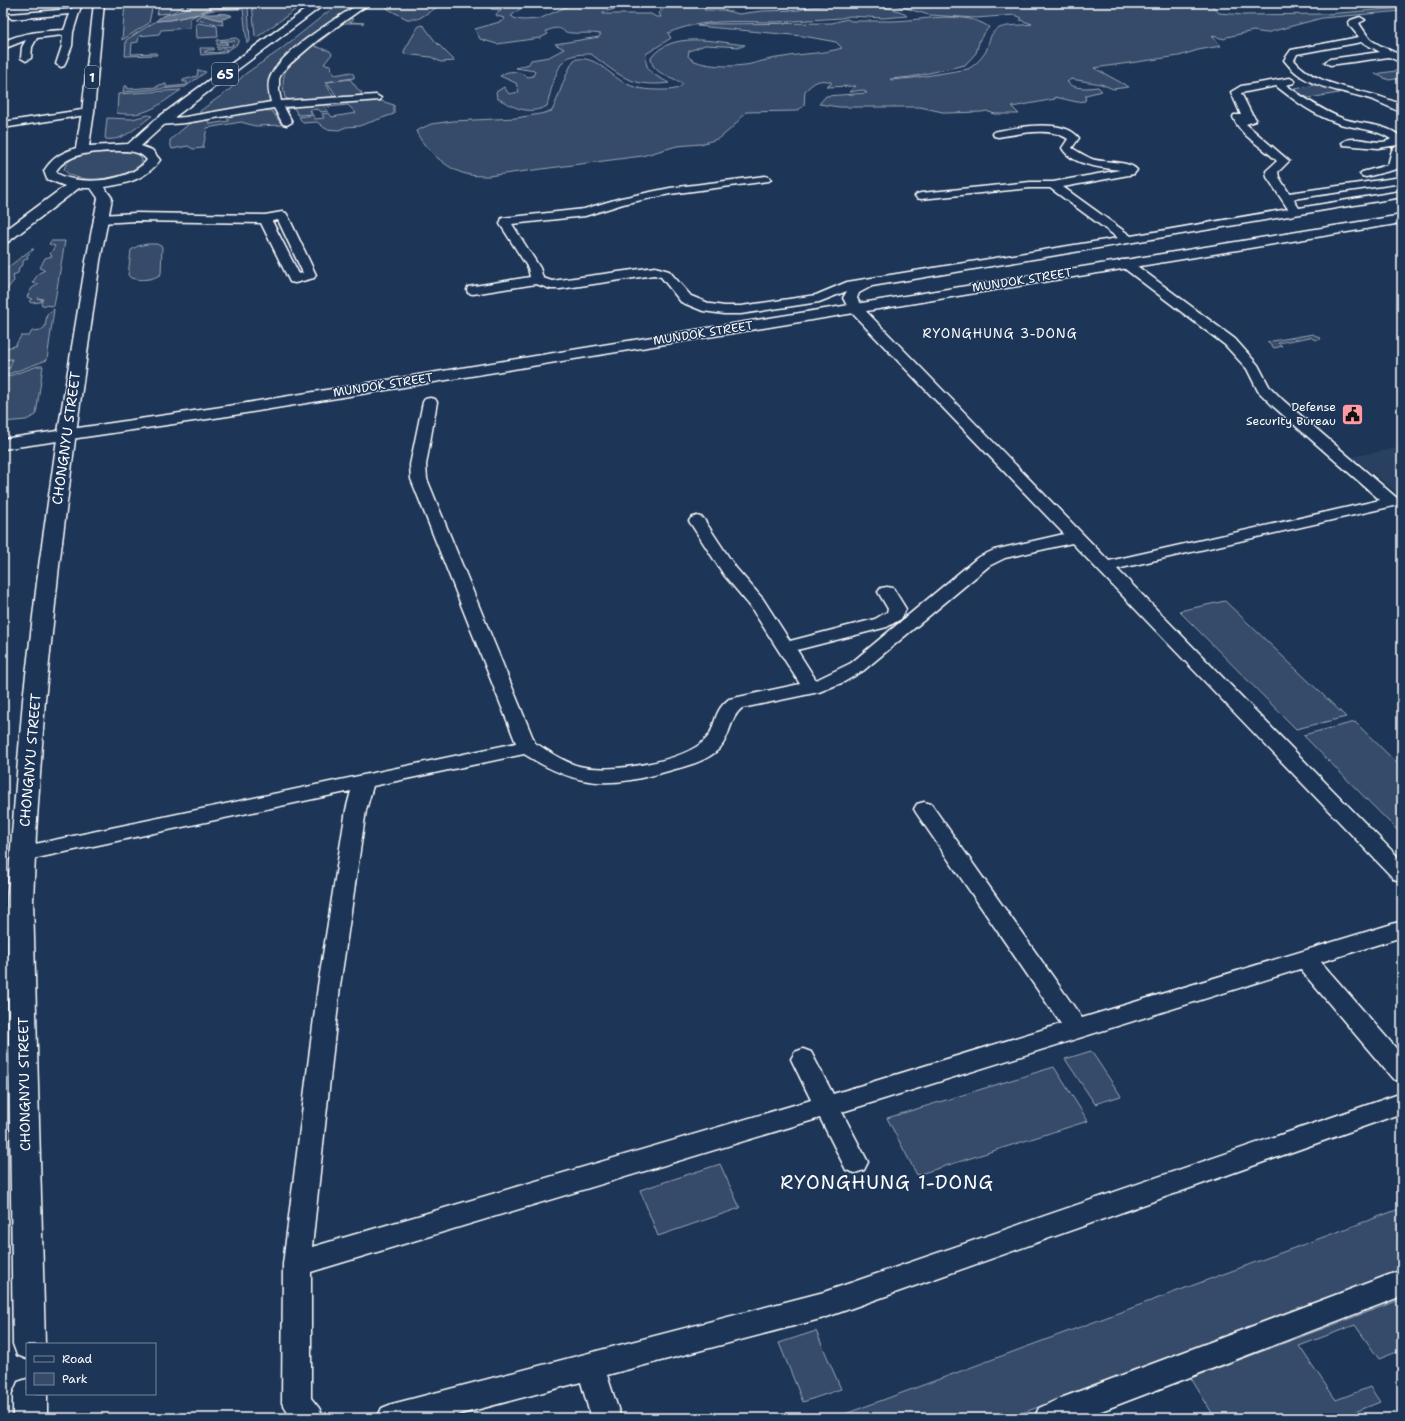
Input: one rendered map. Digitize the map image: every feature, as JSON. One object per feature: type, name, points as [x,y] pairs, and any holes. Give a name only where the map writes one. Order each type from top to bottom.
[{"type":"main road","name":"1","points":[[82,150],[88,112],[99,3]]},
{"type":"main road","points":[[107,38],[110,3]]},
{"type":"main road","name":"65","points":[[132,147],[160,122],[321,3]]},
{"type":"main road","points":[[99,144],[132,147],[144,150],[152,155],[154,160],[151,166],[129,178],[86,184],[59,180],[52,176],[50,171],[52,165],[59,160],[99,144]]},
{"type":"main road","points":[[3,239],[86,184]]},
{"type":"main road","name":"CHONGNYU STREET","points":[[29,1343],[20,901],[22,853],[36,683],[66,436],[100,219],[105,198],[86,184]]},
{"type":"main road","name":"MUNDOK STREET","points":[[3,444],[66,436],[228,411],[1125,263],[1402,219]]},
{"type":"main road","points":[[30,1395],[30,1418]]},
{"type":"street","points":[[286,122],[273,92],[274,78],[278,70],[315,38],[366,3]]},
{"type":"street","points":[[354,21],[377,4],[371,3]]},
{"type":"street","points":[[12,16],[76,7],[68,32],[67,46],[61,64]]},
{"type":"street","points":[[1360,20],[1354,22],[1366,41],[1401,59]]},
{"type":"street","points":[[3,46],[11,42],[33,36],[68,32]]},
{"type":"street","points":[[26,58],[27,47],[33,36]]},
{"type":"street","points":[[1365,38],[1323,45],[1294,52],[1289,60],[1295,70],[1306,77],[1376,97],[1402,109]]},
{"type":"street","points":[[1330,62],[1390,54]]},
{"type":"street","points":[[1341,68],[1401,59]]},
{"type":"street","points":[[1295,211],[1273,178],[1272,171],[1283,161],[1278,155],[1243,128],[1239,119],[1251,119],[1246,114],[1236,92],[1241,89],[1306,77]]},
{"type":"street","points":[[1278,83],[1308,106],[1342,122],[1376,129],[1388,133],[1396,138],[1396,142],[1385,145],[1358,142],[1347,143]]},
{"type":"street","points":[[160,122],[185,120],[277,104],[376,98]]},
{"type":"street","points":[[3,125],[88,112]]},
{"type":"street","points":[[921,196],[1053,184],[1130,172],[1130,170],[1086,160],[1068,150],[1067,148],[1074,138],[1064,132],[1032,129],[998,134]]},
{"type":"street","points":[[1355,187],[1347,179],[1350,177],[1393,168],[1400,152]]},
{"type":"street","points":[[537,280],[534,268],[506,224],[506,221],[585,212],[621,201],[670,191],[765,179]]},
{"type":"street","points":[[1286,197],[1402,180]]},
{"type":"street","points":[[1053,184],[1128,239]]},
{"type":"street","points":[[473,290],[537,280],[551,286],[655,271],[665,274],[686,299],[696,304],[718,309],[741,310],[819,298],[848,286],[868,284],[1402,194]]},
{"type":"street","points":[[100,219],[136,217],[265,218],[282,216],[310,275],[295,279],[265,218]]},
{"type":"street","points":[[1105,567],[1392,502],[1278,404],[1263,388],[1253,368],[1230,342],[1125,263]]},
{"type":"street","points":[[868,284],[853,291],[850,298],[855,308],[1402,874]]},
{"type":"street","points":[[430,402],[418,465],[419,480],[527,747],[568,770],[600,776],[627,774],[685,760],[711,746],[721,733],[724,714],[736,703],[812,688],[837,678],[857,667],[983,562],[1000,554],[1075,537]]},
{"type":"street","points":[[697,521],[730,571],[757,603],[787,647],[812,688]]},
{"type":"street","points":[[787,647],[881,623],[895,616],[897,609],[887,592]]},
{"type":"street","points":[[22,853],[527,747]]},
{"type":"street","points":[[309,1418],[297,1403],[297,1264],[329,986],[356,810],[364,781]]},
{"type":"street","points":[[924,809],[1077,1029]]},
{"type":"street","points":[[297,1264],[827,1106],[1402,929]]},
{"type":"street","points":[[1305,959],[1402,1072]]},
{"type":"street","points":[[803,1060],[855,1162]]},
{"type":"street","points":[[392,1418],[824,1305],[1402,1103]]},
{"type":"street","points":[[1049,1418],[1061,1412],[1402,1283]]},
{"type":"street","points":[[590,1366],[606,1418]]},
{"type":"shaded area","points":[[187,3],[241,3],[240,6],[213,8],[200,12],[207,14],[227,14],[232,16],[220,20],[198,14],[170,20],[156,21],[163,16],[185,9],[188,6]]},
{"type":"shaded area","points":[[1402,447],[1402,496],[1352,457]]},
{"type":"green space","points":[[683,2],[703,5],[706,7],[704,10],[723,10],[739,14],[762,11],[800,10],[809,7],[866,3],[902,12],[907,16],[883,18],[850,16],[841,18],[777,22],[722,22],[681,28],[668,33],[671,38],[646,54],[649,69],[655,75],[669,83],[645,84],[635,82],[618,74],[591,54],[575,55],[566,59],[559,68],[547,106],[540,109],[527,110],[515,107],[497,98],[496,92],[504,87],[509,94],[519,92],[516,83],[500,76],[507,72],[514,72],[521,73],[528,77],[533,76],[535,71],[516,68],[529,64],[531,60],[549,57],[564,49],[555,44],[599,37],[601,34],[571,33],[556,28],[546,31],[548,34],[540,38],[497,44],[480,39],[475,29],[503,21],[504,18],[497,16],[496,14],[502,10],[491,9],[491,7],[486,3],[532,3],[524,6],[511,16],[516,19],[524,20],[539,19],[575,3],[640,3],[603,12],[603,14],[651,14],[656,17],[661,17],[659,13],[667,6]]},
{"type":"green space","points":[[125,3],[153,4],[149,23],[122,40]]},
{"type":"green space","points":[[160,3],[180,3],[185,5],[172,13],[157,14]]},
{"type":"green space","points":[[252,3],[305,3],[257,37],[255,36]]},
{"type":"green space","points":[[339,3],[359,3],[308,39],[282,61],[273,71],[268,80],[268,104],[200,114],[200,111],[229,90],[245,74],[280,50]]},
{"type":"green space","points":[[388,3],[444,3],[418,19],[407,19],[388,9],[385,5]]},
{"type":"green space","points":[[888,3],[1210,3],[1219,13],[1243,15],[1326,14],[1402,8],[1402,11],[1322,18],[1266,33],[1253,31],[1227,37],[1225,39],[1212,36],[1221,46],[1198,50],[1179,56],[1094,68],[1129,87],[1113,89],[1101,84],[1071,79],[1067,82],[1070,85],[1082,88],[1098,87],[1102,91],[1086,95],[1085,101],[1077,102],[1055,97],[1055,99],[1012,107],[1019,114],[995,114],[986,111],[947,113],[920,107],[839,107],[819,104],[826,96],[867,93],[863,90],[849,92],[856,86],[826,87],[831,84],[831,82],[820,81],[805,91],[804,106],[796,111],[746,112],[733,127],[720,138],[701,144],[677,146],[642,156],[488,176],[469,175],[459,172],[444,163],[430,151],[419,138],[416,131],[431,124],[453,121],[516,118],[552,111],[567,72],[574,60],[582,59],[595,62],[620,80],[640,89],[669,90],[677,89],[683,84],[659,72],[652,64],[651,58],[660,49],[670,44],[682,41],[708,40],[745,45],[741,47],[705,45],[689,51],[688,56],[693,60],[708,65],[718,66],[745,65],[776,58],[842,48],[836,42],[803,36],[697,26],[709,24],[832,23],[847,19],[851,21],[903,21],[954,17],[967,18],[989,27],[980,39],[976,53],[965,65],[911,77],[890,79],[891,80],[968,69],[984,54],[994,31],[1005,26],[1032,24],[1020,20],[1022,18],[1015,15],[976,18],[929,15]]},
{"type":"green space","points":[[248,7],[250,41],[247,43],[243,9],[214,10],[200,13],[212,9]]},
{"type":"green space","points":[[199,14],[190,18],[190,28],[161,30],[159,34],[139,36],[138,42],[132,43],[131,54],[156,53],[157,55],[125,56],[126,40],[156,21],[170,20]]},
{"type":"green space","points":[[202,15],[222,20],[223,25],[196,20],[196,18]]},
{"type":"green space","points":[[346,18],[353,19],[350,22],[364,23],[343,23],[314,46],[330,51],[332,54],[324,64],[331,65],[332,71],[335,75],[351,72],[354,75],[354,78],[325,82],[333,96],[336,95],[327,82],[350,79],[360,92],[362,92],[361,95],[355,97],[291,100],[285,98],[283,79],[288,68],[307,47]]},
{"type":"green space","points":[[196,24],[217,26],[218,37],[197,38]]},
{"type":"green space","points":[[421,25],[424,26],[435,41],[455,61],[441,62],[431,57],[404,54],[404,51],[418,27]]},
{"type":"green space","points":[[236,38],[239,40],[239,43],[224,53],[201,55],[200,48],[214,48],[214,50],[204,52],[217,53],[227,50],[224,48],[218,50],[217,47],[232,46],[235,41],[221,41],[220,42],[227,42],[226,44],[228,44],[217,45],[217,40]]},
{"type":"green space","points":[[198,70],[206,72],[185,87],[123,92],[124,86],[127,86],[128,89],[158,87],[158,85],[166,84],[166,87],[187,85],[187,82],[183,82],[183,80],[197,76]]},
{"type":"green space","points":[[1402,70],[1402,78],[1389,80],[1375,74]]},
{"type":"green space","points":[[1320,84],[1339,93],[1309,98],[1290,90]]},
{"type":"green space","points":[[181,90],[159,105],[144,112],[136,114],[117,113],[118,94]]},
{"type":"green space","points":[[375,99],[394,105],[394,114],[359,126],[346,127],[339,130],[326,129],[317,122],[303,123],[299,117],[313,115],[315,119],[324,118],[322,114],[329,113],[332,117],[356,113],[348,105],[329,107],[325,101]]},
{"type":"green space","points":[[322,101],[328,111],[321,112],[318,109],[310,110],[312,114],[298,115],[294,108],[286,109],[284,105]]},
{"type":"green space","points":[[256,110],[272,111],[282,125],[255,126],[241,122],[207,128],[203,148],[193,149],[188,146],[172,149],[170,140],[190,123],[207,120],[210,124],[229,121],[226,116]]},
{"type":"green space","points":[[148,115],[152,116],[125,135],[119,138],[105,138],[107,118],[132,119]]},
{"type":"green space","points":[[122,151],[139,155],[142,159],[142,163],[126,173],[92,179],[71,175],[64,170],[72,159],[88,153]]},
{"type":"green space","points":[[51,241],[65,241],[54,306],[42,305],[41,303],[43,299],[37,298],[42,299],[40,302],[31,303],[29,301],[32,299],[27,297],[32,288],[39,284],[32,283],[39,273],[45,270],[40,268],[45,258],[52,256],[50,254],[55,246],[49,244]]},
{"type":"green space","points":[[157,244],[162,247],[161,274],[154,278],[147,279],[131,278],[128,275],[131,250],[138,246]]},
{"type":"green space","points":[[34,249],[27,256],[28,258],[23,261],[23,265],[19,267],[18,273],[13,275],[14,281],[3,294],[3,271]]},
{"type":"green space","points":[[54,309],[47,360],[3,376],[3,368],[10,368],[12,359],[3,360],[3,352],[5,348],[15,346],[21,336],[29,336],[32,331],[41,330],[45,327],[47,314]]},
{"type":"green space","points":[[1313,334],[1321,339],[1315,340],[1310,337],[1278,343],[1282,346],[1274,348],[1267,342]]},
{"type":"green space","points":[[38,366],[43,366],[36,415],[26,420],[3,422],[3,378]]},
{"type":"green space","points":[[1225,601],[1346,717],[1296,729],[1179,611]]},
{"type":"green space","points":[[1355,722],[1402,768],[1402,835],[1303,735]]},
{"type":"green space","points":[[1091,1051],[1121,1096],[1095,1104],[1065,1059]]},
{"type":"green space","points":[[1054,1067],[1088,1121],[917,1175],[887,1118]]},
{"type":"green space","points":[[720,1164],[740,1208],[658,1236],[640,1190]]},
{"type":"green space","points":[[1402,1208],[1402,1271],[1017,1415],[1013,1418],[834,1418]]},
{"type":"green space","points":[[1402,1299],[1402,1350],[1379,1359],[1355,1325],[1299,1346],[1336,1400],[1370,1387],[1380,1402],[1340,1418],[1215,1418],[1191,1378]]},
{"type":"green space","points":[[816,1331],[841,1389],[803,1402],[779,1343]]},
{"type":"place","name":"Defense Security Bureau","points":[[1352,414]]},
{"type":"district","name":"RYONGHUNG 3-DONG","points":[[1000,333]]},
{"type":"district","name":"RYONGHUNG 1-DONG","points":[[887,1182]]}]
